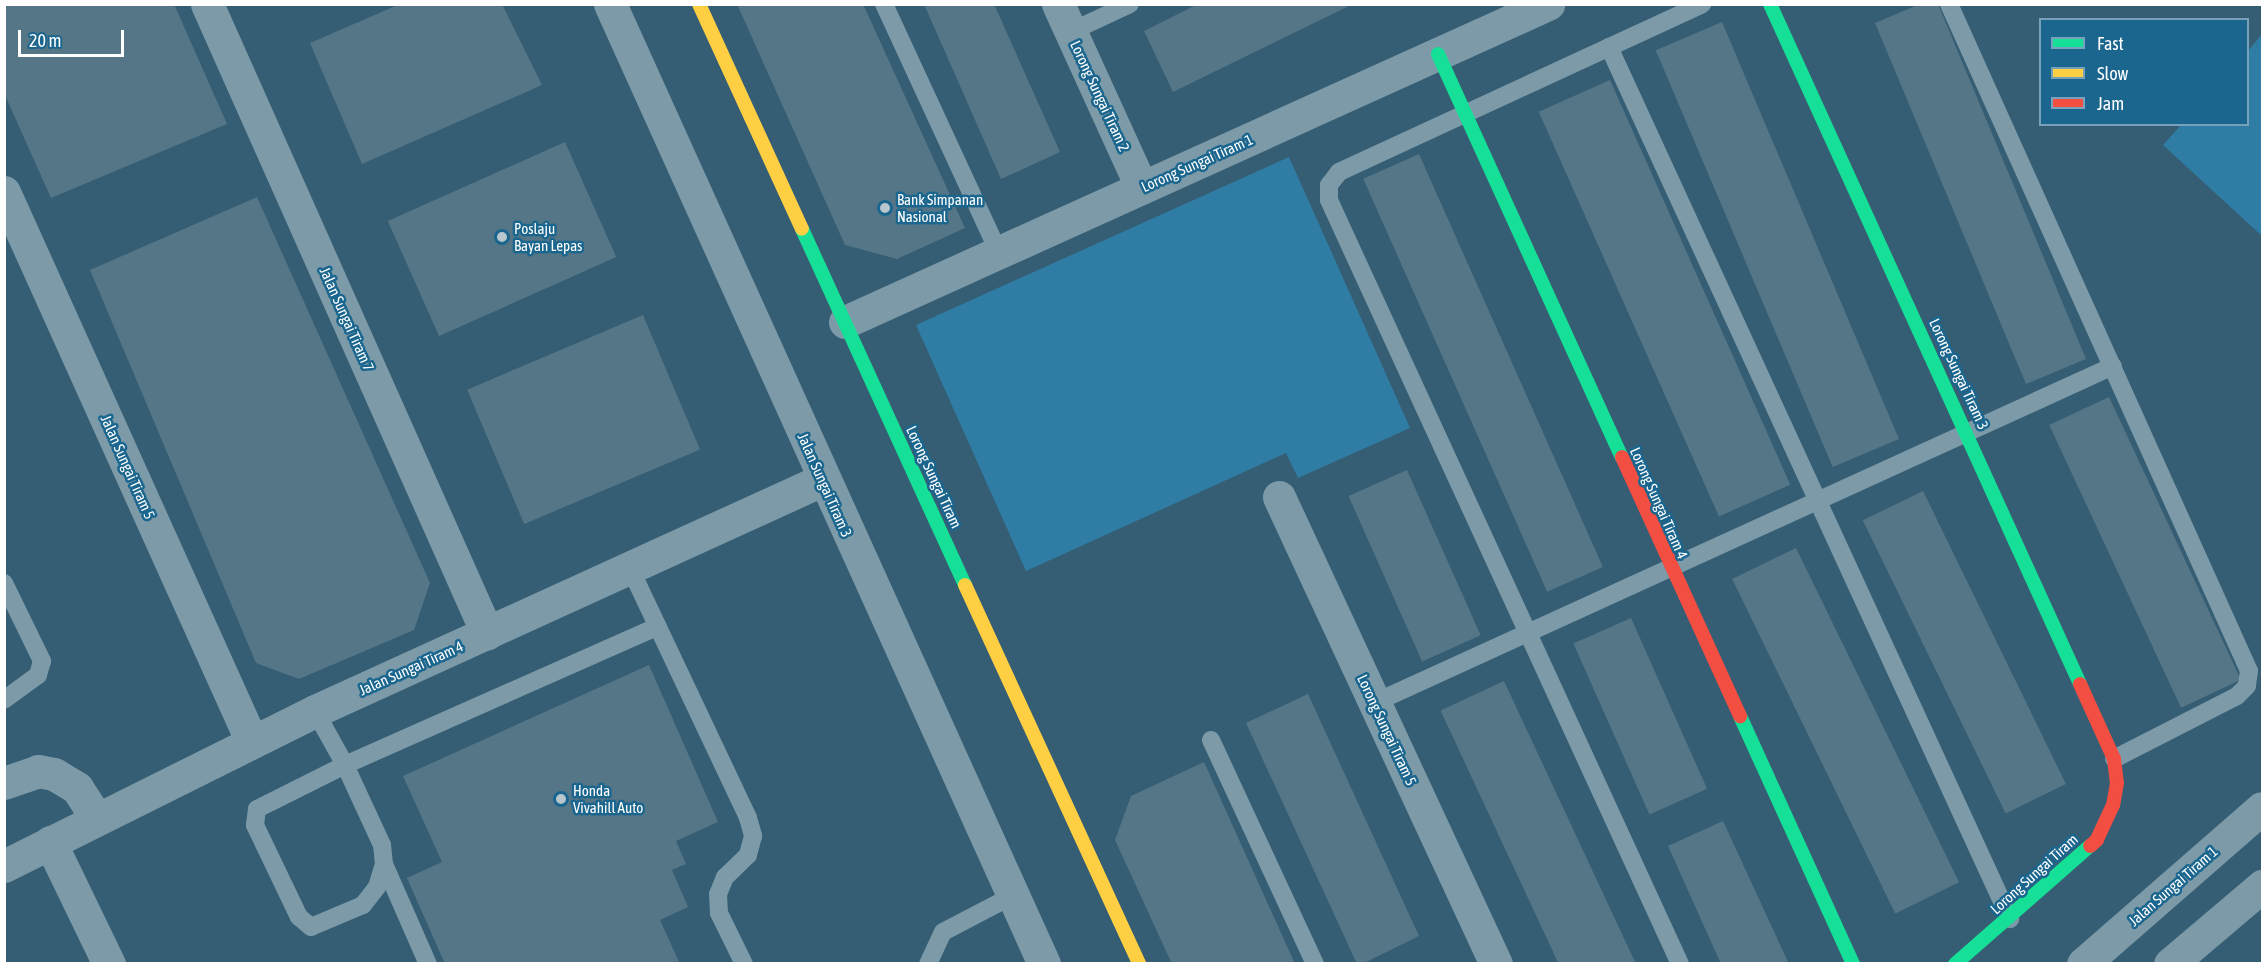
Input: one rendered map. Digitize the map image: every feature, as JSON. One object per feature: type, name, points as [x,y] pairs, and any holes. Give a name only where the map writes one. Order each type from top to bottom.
[{"type":"street","name":"Jalan Sungai Tiram 7","points":[[207,4],[487,633]]},
{"type":"street","name":"Jalan Sungai Tiram 3","points":[[610,4],[822,480],[1044,963]]},
{"type":"street","name":"Lorong Sungai Tiram","points":[[699,4],[1140,963]]},
{"type":"street","name":"Lorong Sungai Tiram 1","points":[[845,322],[1548,4]]},
{"type":"street","name":"Lorong Sungai Tiram 3","points":[[1770,4],[2114,759]]},
{"type":"street","name":"Lorong Sungai Tiram 2","points":[[1064,18],[1142,188]]},
{"type":"street","name":"Lorong Sungai Tiram 4","points":[[1438,54],[1670,568],[1853,963]]},
{"type":"street","name":"Jalan Sungai Tiram 5","points":[[4,192],[252,742]]},
{"type":"street","name":"Jalan Sungai Tiram 4","points":[[4,866],[96,817],[315,711],[822,480]]},
{"type":"street","name":"Lorong Sungai Tiram 5","points":[[1279,497],[1496,963]]},
{"type":"street","name":"Lorong Sungai Tiram","points":[[1955,963],[2010,919],[2097,840],[2113,805],[2117,783],[2114,759]]},
{"type":"street","points":[[4,783],[38,771],[54,774],[76,788],[96,817]]},
{"type":"street","name":"Jalan Sungai Tiram 1","points":[[2083,963],[2262,808]]},
{"type":"street","points":[[50,842],[109,963]]},
{"type":"street","points":[[2170,963],[2262,886]]},
{"type":"lane","points":[[884,4],[999,253]]},
{"type":"lane","points":[[1064,18],[1130,4]]},
{"type":"lane","points":[[1680,963],[1329,200],[1329,185],[1339,172],[1702,4]]},
{"type":"lane","points":[[1949,4],[2249,671],[2247,686],[2237,696],[2114,759]]},
{"type":"lane","points":[[1610,47],[2010,919]]},
{"type":"lane","points":[[1374,703],[2113,366]]},
{"type":"lane","points":[[630,568],[748,818],[753,836],[748,855],[725,877],[718,894],[719,913],[744,963]]},
{"type":"lane","points":[[4,583],[42,661],[38,675],[4,700]]},
{"type":"lane","points":[[384,864],[377,887],[363,905],[311,927],[299,917],[255,825],[257,809],[345,765],[658,626]]},
{"type":"lane","points":[[315,711],[345,765],[382,845],[384,864],[428,963]]},
{"type":"lane","points":[[1211,740],[1315,963]]},
{"type":"lane","points":[[928,963],[943,932],[1012,896]]},
{"type":"shaded area","points":[[2262,34],[2262,236],[2163,145],[2180,126],[2249,126],[2249,50]]},
{"type":"shaded area","points":[[1289,157],[1410,428],[1298,478],[1286,453],[1026,571],[916,325]]},
{"type":"building","points":[[4,4],[174,4],[227,124],[51,198],[4,93]]},
{"type":"building","points":[[400,4],[502,4],[542,85],[362,164],[310,43]]},
{"type":"building","points":[[737,4],[863,4],[965,228],[897,259],[845,245]]},
{"type":"building","points":[[924,4],[994,4],[1060,152],[1001,179]]},
{"type":"building","points":[[1198,4],[1353,4],[1173,92],[1144,31]]},
{"type":"building","points":[[1920,4],[1938,4],[2086,359],[2026,384],[1875,23]]},
{"type":"building","points":[[1722,22],[1899,439],[1833,467],[1656,50]]},
{"type":"building","points":[[1610,80],[1790,485],[1719,516],[1539,112]]},
{"type":"building","name":"Poslaju Bayan Lepas","points":[[565,142],[616,257],[439,336],[388,221]]},
{"type":"building","points":[[1419,154],[1603,567],[1547,592],[1363,179]]},
{"type":"building","points":[[257,197],[430,583],[414,630],[299,679],[256,663],[90,270]]},
{"type":"building","points":[[643,315],[700,449],[524,524],[467,390]]},
{"type":"building","points":[[2109,397],[2241,680],[2181,708],[2049,425]]},
{"type":"building","points":[[1407,470],[1481,635],[1422,661],[1349,496]]},
{"type":"building","points":[[1923,491],[2066,784],[2006,813],[1863,520]]},
{"type":"building","points":[[1796,548],[1959,882],[1895,913],[1732,579]]},
{"type":"building","points":[[1631,618],[1707,789],[1650,814],[1573,644]]},
{"type":"building","name":"Honda Vivahill Auto","points":[[649,665],[718,822],[676,841],[686,864],[672,870],[688,907],[660,920],[680,964],[445,964],[407,878],[442,862],[403,776]]},
{"type":"building","points":[[1504,681],[1636,964],[1559,964],[1441,711]]},
{"type":"building","points":[[1308,694],[1419,936],[1362,964],[1357,964],[1246,723]]},
{"type":"building","points":[[1204,762],[1295,964],[1172,964],[1115,840],[1131,796]]},
{"type":"building","points":[[1723,821],[1789,964],[1721,964],[1668,846]]},
{"type":"traffic: fast","points":[[1770,4],[2080,684]]},
{"type":"traffic: fast","points":[[1438,54],[1622,457]]},
{"type":"traffic: fast","points":[[802,229],[965,585]]},
{"type":"traffic: fast","points":[[1740,716],[1853,964]]},
{"type":"traffic: fast","points":[[1955,964],[2090,846]]},
{"type":"traffic: slow","points":[[699,4],[802,229]]},
{"type":"traffic: slow","points":[[965,585],[1139,964]]},
{"type":"traffic: jam","points":[[1622,457],[1740,716]]},
{"type":"traffic: jam","points":[[2080,684],[2114,759],[2117,783],[2113,805],[2097,840],[2090,846]]},
{"type":"place","name":"Bank Simpanan Nasional","points":[[885,208]]},
{"type":"place","name":"Poslaju Bayan Lepas","points":[[502,237]]},
{"type":"place","name":"Honda Vivahill Auto","points":[[561,799]]}]
